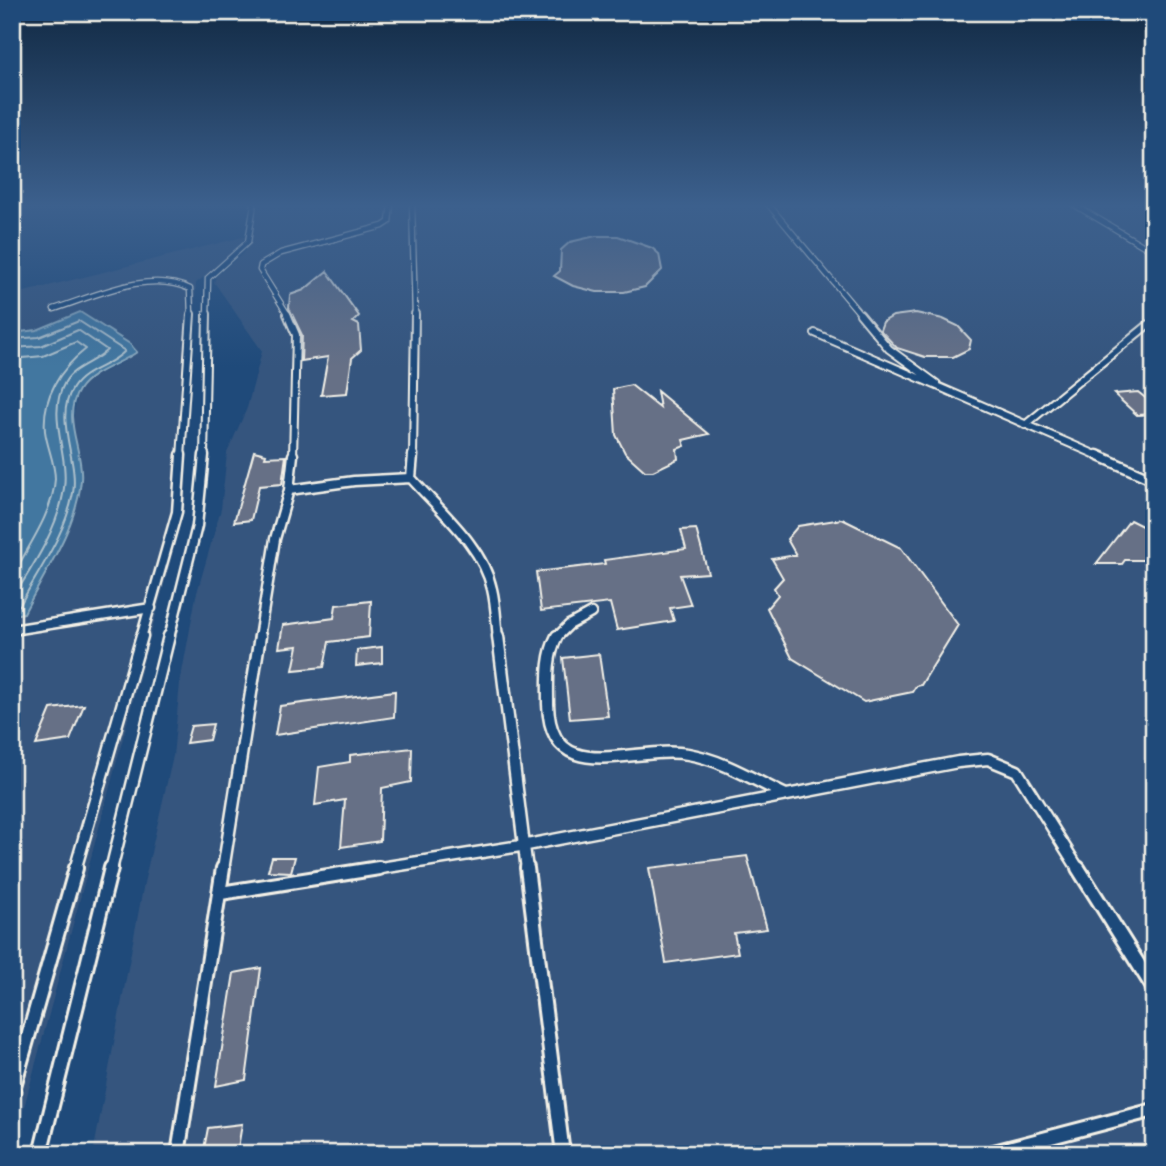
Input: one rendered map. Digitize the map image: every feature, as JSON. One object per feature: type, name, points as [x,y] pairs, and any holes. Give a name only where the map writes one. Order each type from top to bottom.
[{"type":"lane","points":[[40,1154],[197,526],[203,487],[208,278],[230,258]]},
{"type":"lane","points":[[178,1154],[275,539],[289,491],[295,442],[296,335],[282,302],[260,270],[261,265],[272,258]]},
{"type":"lane","points":[[414,258],[417,384],[411,478],[455,533],[471,547],[484,567],[492,587],[527,845],[563,1154]]},
{"type":"lane","points":[[813,258],[889,349],[951,395]]},
{"type":"lane","points":[[12,1093],[177,512],[191,315],[190,289],[183,283],[156,281],[54,309]]},
{"type":"lane","points":[[1025,425],[1154,320]]},
{"type":"lane","points":[[815,333],[951,395],[1154,480]]},
{"type":"lane","points":[[289,491],[354,481],[411,478]]},
{"type":"lane","points":[[12,630],[151,608]]},
{"type":"lane","points":[[591,613],[564,626],[554,637],[549,655],[546,696],[557,743],[569,754],[586,760],[676,751],[696,756],[786,795]]},
{"type":"lane","points":[[221,892],[527,845],[958,762],[988,759],[1006,764],[1017,771],[1154,989]]},
{"type":"lane","points":[[986,1154],[1154,1110]]},
{"type":"shaded area","points":[[158,258],[226,258],[196,283],[185,507],[12,1152],[12,649],[17,638],[12,638],[12,615],[24,613],[82,478],[72,427],[77,392],[89,379],[125,361],[37,330],[12,333],[12,295]]},
{"type":"shaded area","points":[[237,258],[1154,258],[1154,1154],[93,1154],[144,883],[173,756],[180,683],[196,596],[221,509],[227,453],[247,408],[262,351],[214,282],[216,276]]},
{"type":"water","points":[[80,312],[130,344],[137,352],[98,373],[79,390],[72,412],[81,480],[73,515],[59,549],[24,613],[12,615],[12,333],[37,330]]},
{"type":"building","points":[[561,258],[660,258],[662,270],[645,287],[624,292],[597,292],[573,286],[554,276],[560,271]]},
{"type":"building","points":[[327,271],[359,316],[353,322],[359,325],[361,350],[352,358],[347,393],[321,395],[328,357],[301,361],[302,335],[289,308],[290,295],[304,290]]},
{"type":"building","points":[[916,313],[943,319],[958,326],[971,340],[969,349],[953,357],[925,357],[897,348],[880,330],[883,322],[893,316]]},
{"type":"building","points":[[631,385],[660,408],[657,391],[709,434],[683,440],[685,446],[677,449],[678,459],[653,471],[645,471],[625,453],[616,435],[613,389]]},
{"type":"building","points":[[1138,392],[1154,405],[1154,414],[1137,415],[1114,394]]},
{"type":"building","points":[[254,451],[266,454],[265,457],[286,456],[282,484],[259,486],[251,520],[234,522]]},
{"type":"building","points":[[842,519],[901,548],[958,625],[921,685],[916,686],[912,692],[864,702],[792,658],[767,608],[778,595],[774,588],[783,578],[772,559],[796,555],[787,539],[798,526]]},
{"type":"building","points":[[1130,520],[1154,532],[1154,576],[1143,560],[1125,560],[1122,564],[1096,564]]},
{"type":"building","points":[[696,529],[708,573],[680,575],[691,605],[670,608],[674,621],[617,630],[610,603],[541,611],[536,572],[605,564],[604,560],[686,549],[681,530]]},
{"type":"building","points":[[371,601],[369,637],[329,642],[324,667],[293,670],[298,646],[279,648],[283,625],[334,618],[336,605]]},
{"type":"building","points":[[382,647],[382,663],[356,666],[357,650]]},
{"type":"building","points":[[599,654],[608,716],[570,719],[563,658]]},
{"type":"building","points":[[395,691],[394,717],[275,735],[280,706]]},
{"type":"building","points":[[84,705],[70,740],[36,745],[51,709]]},
{"type":"building","points":[[213,724],[209,740],[186,743],[191,726]]},
{"type":"building","points":[[412,748],[411,782],[382,788],[380,841],[341,847],[345,800],[315,805],[319,767],[350,762],[350,755]]},
{"type":"building","points":[[747,856],[767,929],[734,933],[738,953],[666,963],[649,868]]},
{"type":"building","points":[[272,857],[295,857],[291,872],[268,871]]},
{"type":"building","points":[[261,968],[246,1080],[216,1086],[234,973]]},
{"type":"building","points":[[242,1124],[237,1154],[203,1154],[208,1128]]}]
